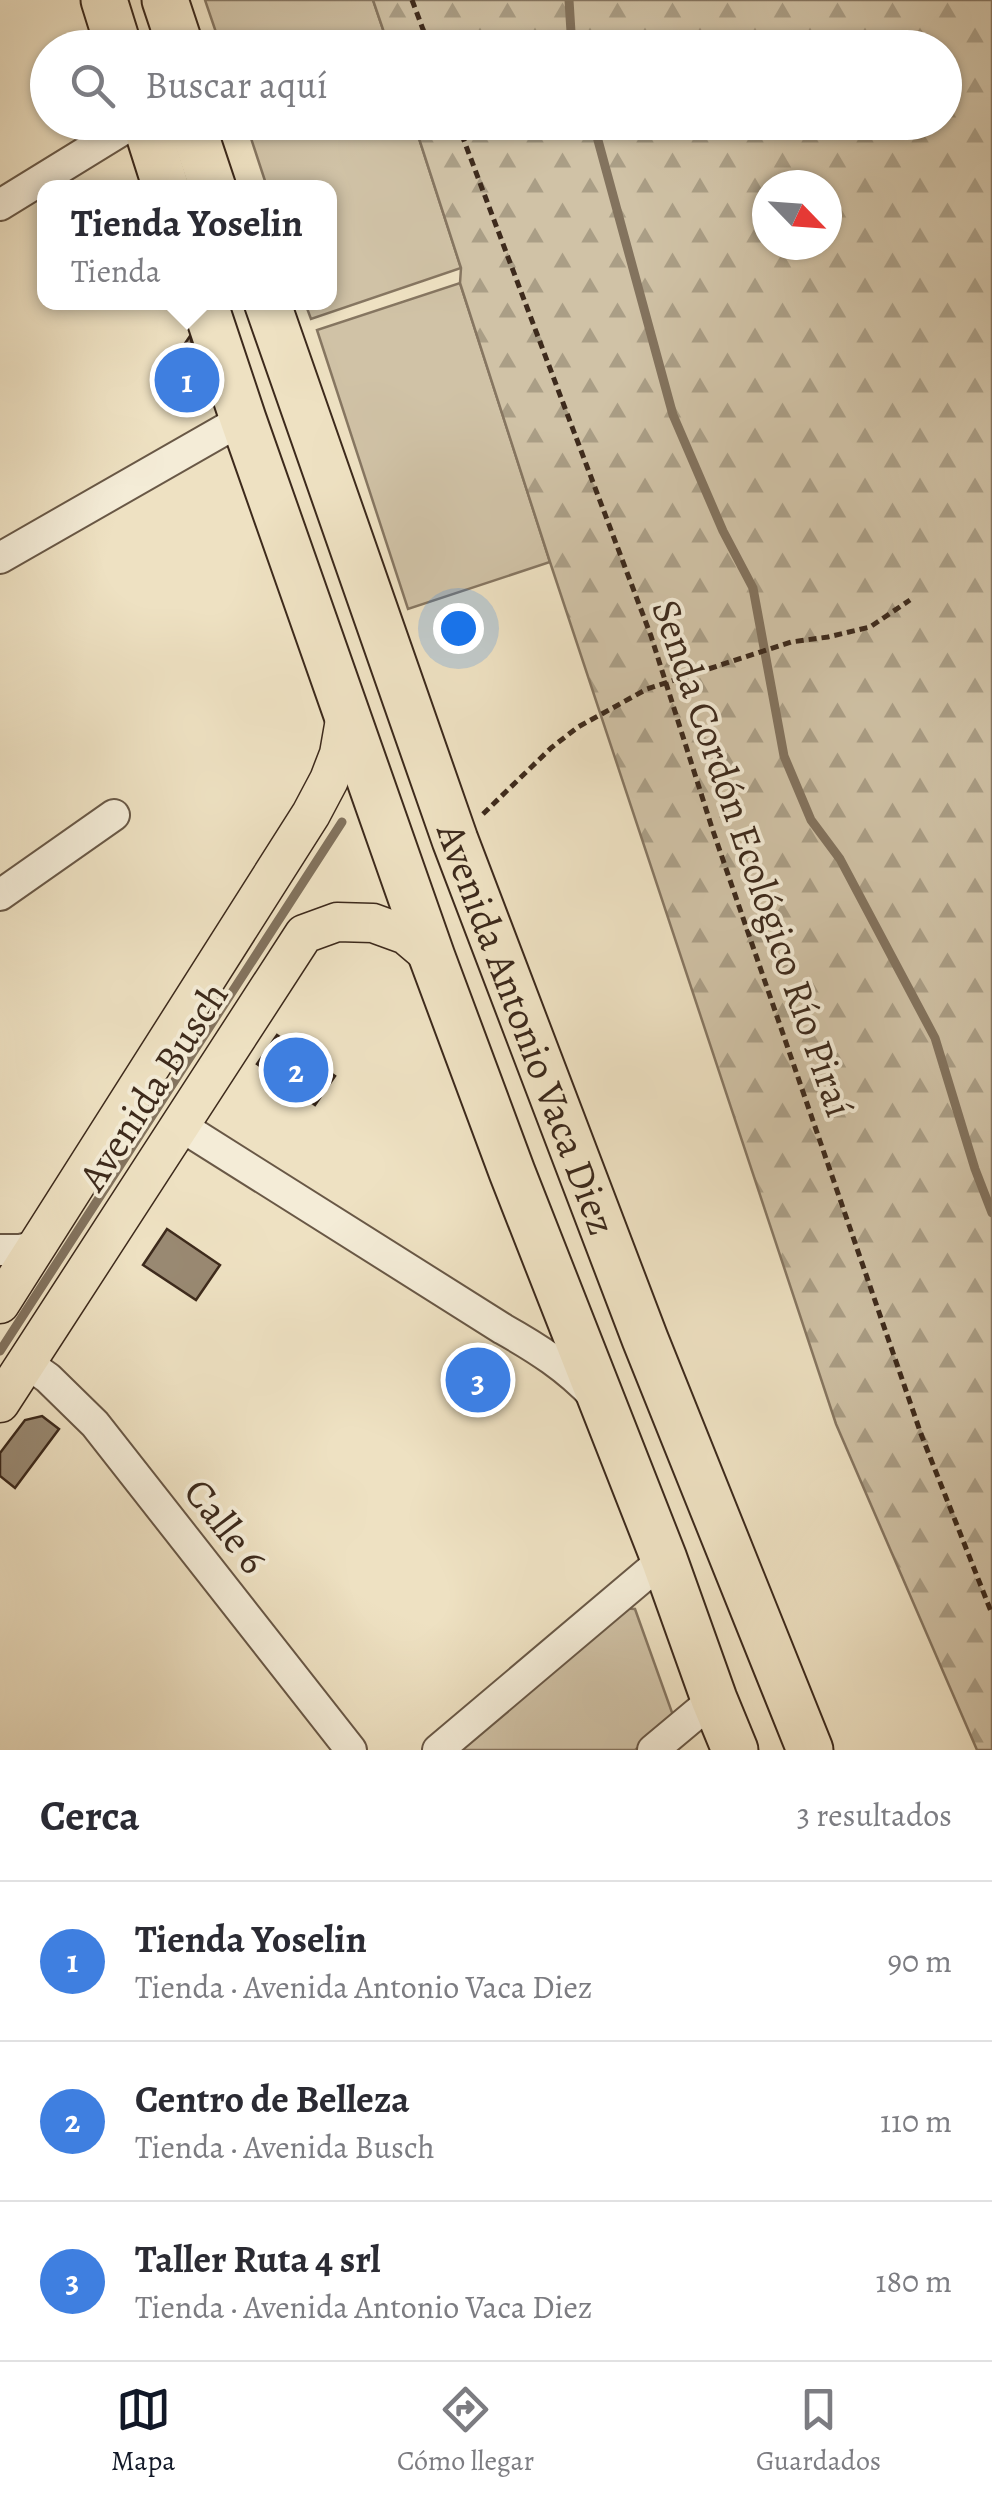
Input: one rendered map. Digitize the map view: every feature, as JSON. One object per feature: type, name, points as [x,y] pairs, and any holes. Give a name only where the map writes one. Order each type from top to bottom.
[{"type":"highway","points":[[104,0],[114,30]]},
{"type":"highway","points":[[165,0],[175,30]]},
{"type":"highway","points":[[150,140],[163,180]]},
{"type":"highway","points":[[197,140],[210,180]]},
{"type":"highway","points":[[212,140],[225,180]]},
{"type":"highway","name":"Avenida Antonio Vaca Diez","points":[[207,310],[432,958],[735,1750]]},
{"type":"highway","name":"Avenida Antonio Vaca Diez","points":[[269,310],[455,840],[644,1339],[810,1750]]},
{"type":"highway","points":[[512,1172],[536,1202],[594,1343],[616,1356],[633,1351],[644,1339]]},
{"type":"main road","name":"Avenida Busch","points":[[0,1304],[18,1248],[311,814],[339,754],[346,714]]},
{"type":"main road","name":"Avenida Busch","points":[[0,1403],[12,1362],[181,1126],[304,934],[338,922],[373,923],[406,935],[432,958]]},
{"type":"street","points":[[41,180],[107,140]]},
{"type":"street","points":[[0,205],[37,182]]},
{"type":"street","points":[[0,558],[243,419]]},
{"type":"street","points":[[0,895],[114,815]]},
{"type":"street","points":[[181,1126],[559,1364],[606,1410]]},
{"type":"street","points":[[503,1329],[521,1336],[540,1334],[556,1324],[567,1309]]},
{"type":"street","name":"Calle 6","points":[[12,1362],[48,1378],[95,1424],[351,1750]]},
{"type":"street","points":[[438,1750],[664,1559]]},
{"type":"street","points":[[653,1750],[714,1699]]},
{"type":"path","points":[[412,0],[423,30]]},
{"type":"path","name":"Senda Cordón Ecológico Río Piraí","points":[[464,140],[651,636],[718,847],[921,1434],[992,1614]]},
{"type":"path","points":[[455,840],[551,748],[578,727],[647,689],[791,642],[870,627],[910,600]]},
{"type":"green space","points":[[205,0],[373,0],[383,30],[215,30]]},
{"type":"green space","points":[[373,0],[992,0],[992,1750],[977,1750],[836,1424],[460,283],[461,268],[420,140],[962,140],[962,30],[383,30]]},
{"type":"green space","points":[[252,140],[420,140],[461,268],[311,319],[308,310],[337,310],[337,180],[265,180]]},
{"type":"green space","points":[[460,283],[550,562],[408,609],[317,330]]},
{"type":"green space","points":[[619,1608],[635,1609],[674,1718],[635,1750],[456,1750]]},
{"type":"building","points":[[190,336],[206,400],[183,413],[156,386]]},
{"type":"building","points":[[277,1035],[335,1076],[315,1105],[257,1064]]},
{"type":"building","points":[[167,1229],[220,1265],[196,1300],[143,1265]]},
{"type":"building","points":[[42,1416],[59,1429],[15,1488],[0,1476],[0,1453],[25,1420]]},
{"type":"waterway","points":[[569,0],[571,30]]},
{"type":"waterway","points":[[598,140],[673,415],[723,531],[753,588],[784,756],[811,820],[840,859],[935,1038],[992,1213]]},
{"type":"waterway","points":[[0,1351],[342,822]]},
{"type":"place","name":"Tienda Yoselin","points":[[187,380]]},
{"type":"place","name":"Centro de Belleza","points":[[296,1070]]},
{"type":"place","name":"Taller Ruta 4 srl","points":[[478,1380]]}]
